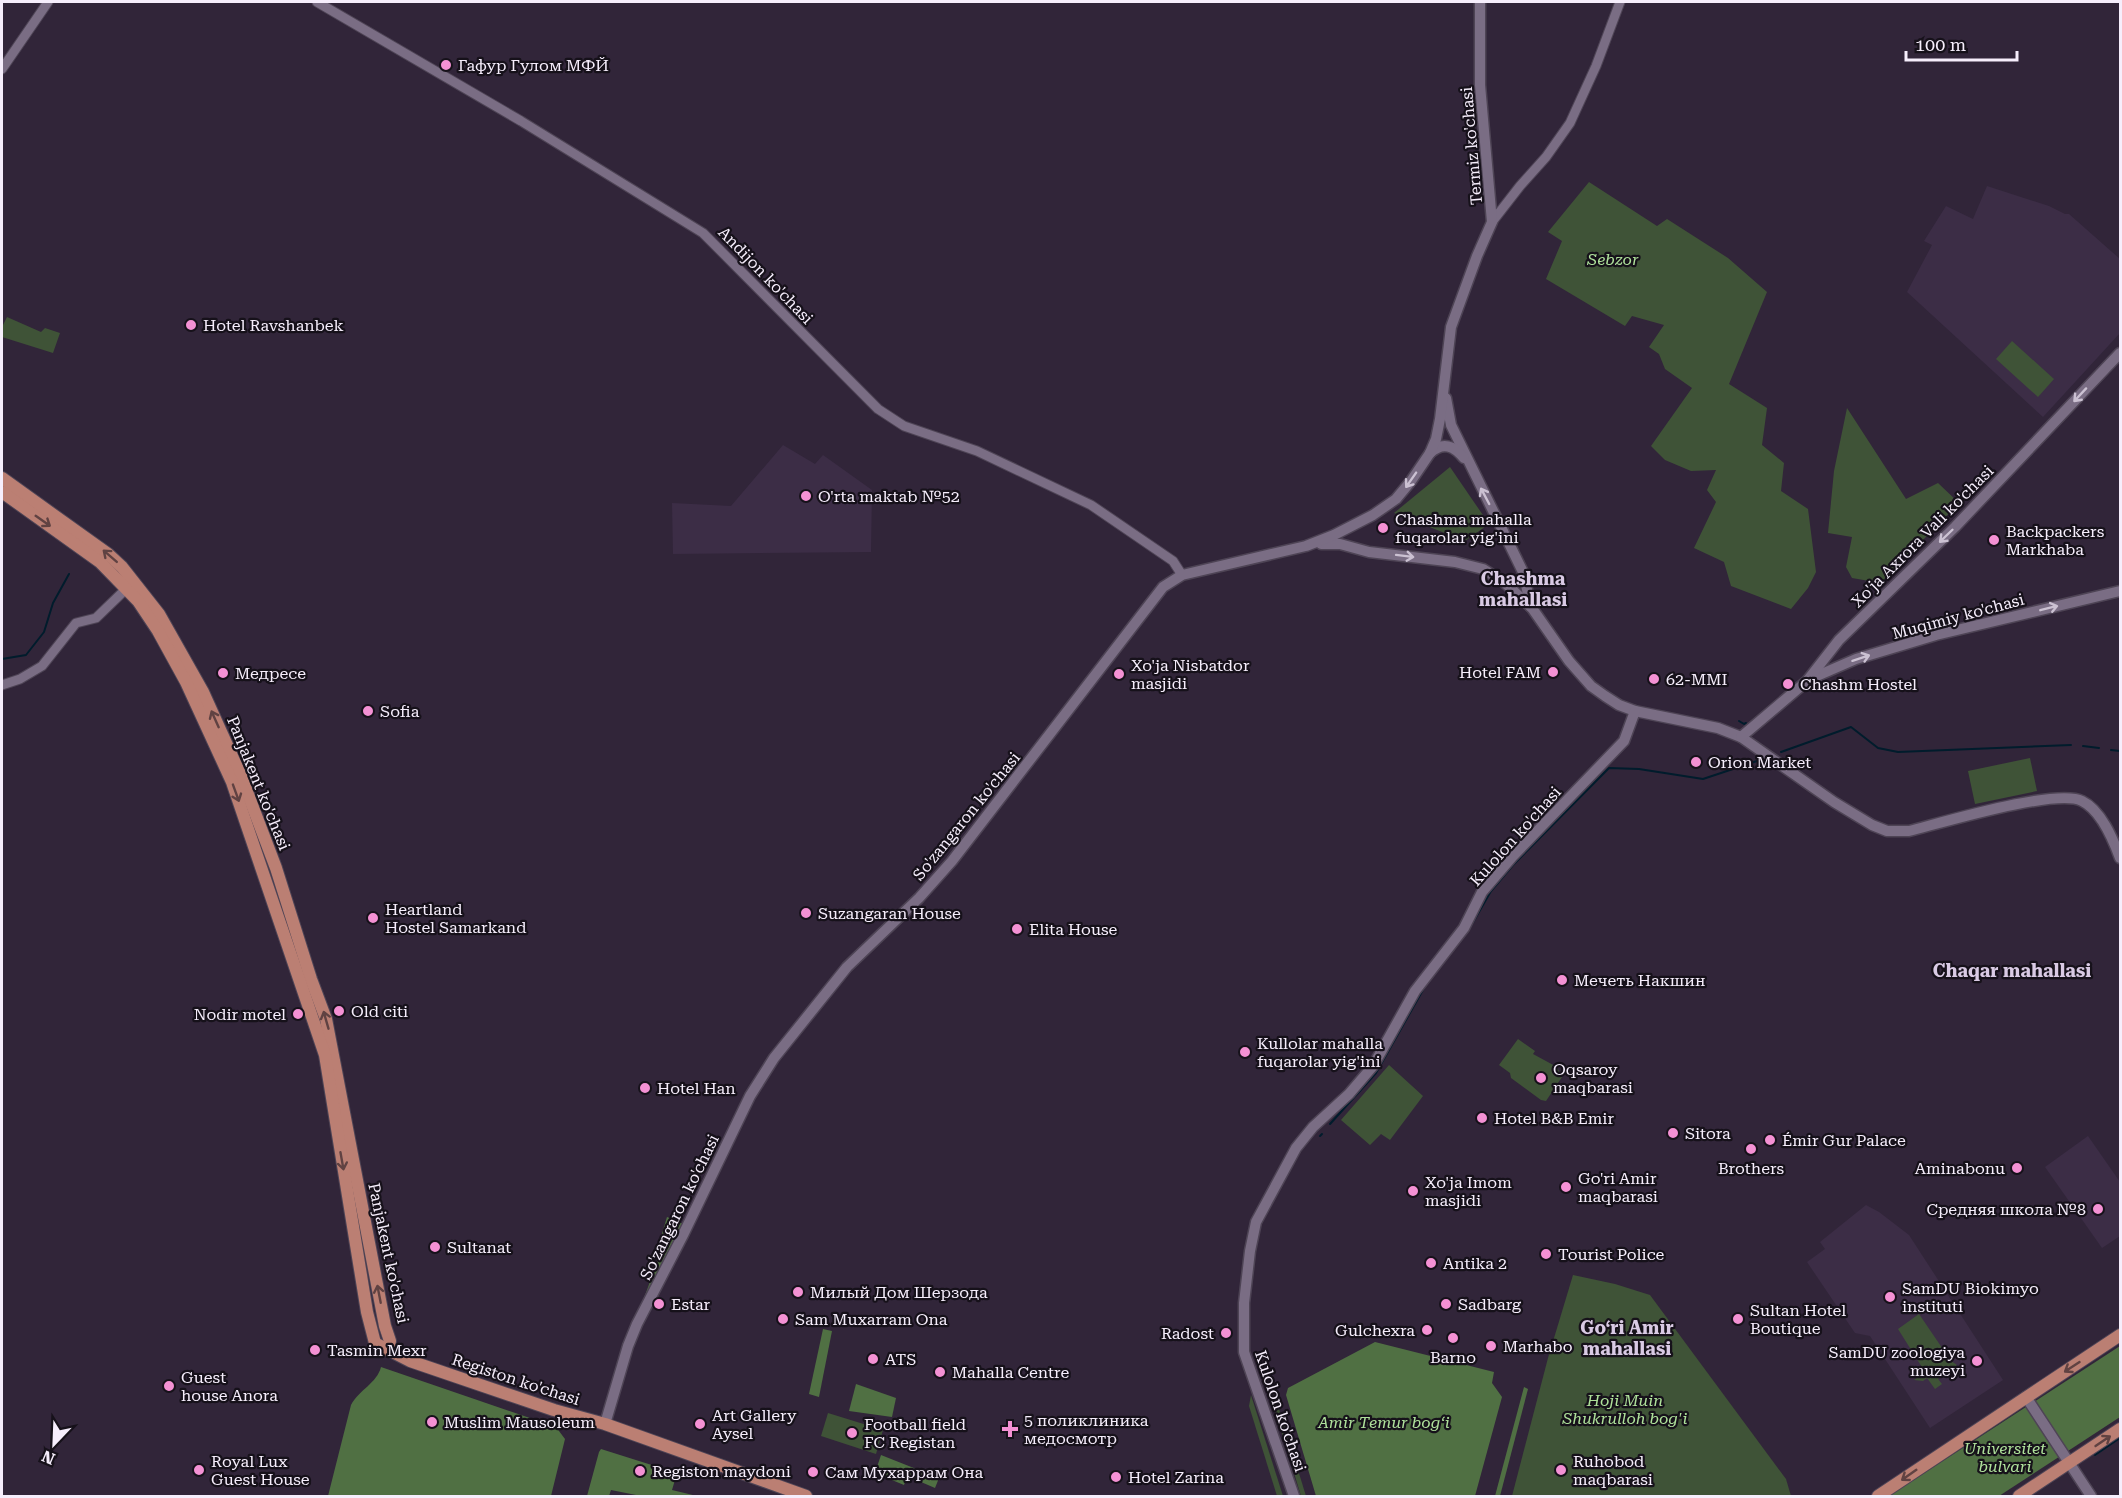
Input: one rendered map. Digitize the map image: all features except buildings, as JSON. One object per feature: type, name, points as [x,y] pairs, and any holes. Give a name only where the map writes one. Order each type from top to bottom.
[{"type":"main road","name":"Termiz ko'chasi","points":[[1444,388],[1454,318],[1492,222],[1480,85],[1480,2]]},
{"type":"main road","name":"Xo'ja Axrora Vali ko'chasi","points":[[1741,737],[1807,681],[1839,640],[1955,527],[2121,353]]},
{"type":"main road","name":"So'zangaron ko'chasi","points":[[605,1424],[628,1346],[642,1313],[683,1236],[750,1096],[774,1058],[847,967],[919,898],[952,861],[1163,587],[1182,575],[1306,546],[1374,515],[1400,495],[1430,453],[1436,439],[1444,388]]},
{"type":"main road","points":[[1444,388],[1451,425],[1469,466],[1507,536],[1523,572],[1532,608]]},
{"type":"main road","points":[[1430,453],[1440,446],[1447,445],[1460,453],[1469,466]]},
{"type":"main road","name":"Panjakent ko'chasi","points":[[2,478],[108,554],[135,582],[159,614],[193,672],[236,766],[276,868],[326,1019],[363,1216],[385,1326],[389,1335],[387,1350],[375,1343],[371,1333],[325,1055],[232,782],[186,682],[148,615],[127,588],[100,562],[2,492]]},
{"type":"main road","points":[[1359,521],[1352,529],[1351,539],[1358,548],[1369,552]]},
{"type":"main road","points":[[1306,546],[1340,544],[1369,552],[1468,564],[1484,569],[1505,583],[1532,608],[1563,654],[1592,686],[1619,705],[1635,711],[1718,728],[1741,737],[1834,802],[1872,825],[1887,831],[1909,831],[2037,800],[2070,798],[2082,801],[2093,810],[2104,824],[2121,858]]},
{"type":"main road","points":[[1505,583],[1516,582],[1523,572]]},
{"type":"main road","name":"Muqimiy ko'chasi","points":[[1807,681],[1856,659],[1936,635],[2121,591]]},
{"type":"main road","name":"Kulolon ko'chasi","points":[[1294,1497],[1244,1352],[1244,1303],[1256,1222],[1296,1148],[1313,1127],[1349,1094],[1373,1066],[1415,991],[1464,928],[1482,892],[1624,741],[1635,711]]},
{"type":"main road","points":[[1878,1497],[2121,1335]]},
{"type":"main road","name":"Registon ko'chasi","points":[[387,1350],[451,1375],[554,1410],[605,1424],[806,1497]]},
{"type":"main road","points":[[2026,1397],[2091,1497]]},
{"type":"main road","points":[[2019,1497],[2121,1429]]},
{"type":"street","points":[[2,69],[48,2]]},
{"type":"street","name":"Andijon ko'chasi","points":[[317,2],[520,121],[703,233],[878,409],[904,426],[977,451],[1091,505],[1173,561],[1182,575]]},
{"type":"street","points":[[1492,222],[1520,186],[1546,158],[1570,123],[1596,66],[1620,2]]},
{"type":"street","points":[[2,686],[42,666],[76,623],[96,618],[127,588]]},
{"type":"shaded area","points":[[1987,186],[2069,214],[2120,259],[2120,333],[2043,417],[1907,292],[1932,245],[1924,241],[1946,206],[1973,219]]},
{"type":"shaded area","name":"O'rta maktab №52","points":[[783,445],[815,464],[823,455],[872,490],[871,552],[673,554],[672,503],[731,506]]},
{"type":"shaded area","name":"Средняя школа №8","points":[[2088,1136],[2120,1182],[2120,1236],[2102,1248],[2045,1167]]},
{"type":"shaded area","name":"SamDU Biokimyo instituti","points":[[1866,1205],[1909,1235],[2003,1380],[1930,1428],[1870,1336],[1855,1333],[1807,1262],[1825,1249],[1820,1242]]},
{"type":"green space","name":"Sebzor","points":[[1589,182],[1657,226],[1667,219],[1728,258],[1767,292],[1729,384],[1767,408],[1762,445],[1784,463],[1781,491],[1808,509],[1816,572],[1808,588],[1791,609],[1731,586],[1724,562],[1694,548],[1716,502],[1707,490],[1716,470],[1691,471],[1665,460],[1651,446],[1692,388],[1665,369],[1659,354],[1649,347],[1664,325],[1632,316],[1625,326],[1546,279],[1562,241],[1548,232]]},
{"type":"green space","points":[[7,317],[41,332],[45,328],[60,333],[53,353],[2,337],[2,327]]},
{"type":"green space","points":[[2012,341],[2054,379],[2038,397],[1996,359]]},
{"type":"green space","points":[[1847,408],[1906,499],[1938,483],[1959,503],[1881,583],[1852,578],[1846,567],[1852,537],[1828,533],[1834,471]]},
{"type":"green space","points":[[1450,467],[1489,524],[1465,541],[1394,513]]},
{"type":"green space","points":[[2030,758],[2037,791],[1975,804],[1968,771]]},
{"type":"green space","points":[[1518,1039],[1535,1051],[1533,1054],[1557,1067],[1562,1077],[1546,1101],[1541,1100],[1511,1078],[1510,1073],[1499,1065]]},
{"type":"green space","points":[[1389,1065],[1423,1096],[1390,1140],[1381,1134],[1370,1145],[1341,1120]]},
{"type":"green space","points":[[667,1217],[684,1224],[649,1301],[644,1298],[661,1252],[657,1250]]},
{"type":"green space","name":"Hoji Muin Shukrulloh bog'i","points":[[1573,1275],[1615,1284],[1650,1295],[1786,1479],[1791,1496],[1512,1496],[1548,1358]]},
{"type":"green space","points":[[1919,1314],[1951,1361],[1957,1365],[1938,1379],[1942,1384],[1935,1389],[1927,1378],[1923,1381],[1914,1380],[1925,1372],[1898,1329]]},
{"type":"green space","points":[[823,1329],[832,1331],[819,1397],[809,1394]]},
{"type":"green space","name":"Amir Temur bog‘i","points":[[1375,1342],[1494,1372],[1492,1383],[1502,1397],[1475,1496],[1316,1496],[1286,1395],[1288,1388]]},
{"type":"green space","name":"Universitet bulvari","points":[[2120,1346],[2120,1417],[1999,1496],[1889,1496]]},
{"type":"green space","points":[[381,1367],[556,1427],[565,1439],[551,1496],[328,1496],[351,1405],[376,1378]]},
{"type":"green space","points":[[856,1384],[896,1398],[892,1417],[849,1411]]},
{"type":"green space","points":[[1524,1387],[1528,1389],[1500,1496],[1495,1496]]},
{"type":"green space","points":[[1251,1395],[1283,1496],[1277,1496],[1249,1406]]},
{"type":"green space","points":[[1276,1399],[1306,1496],[1301,1496],[1272,1400]]},
{"type":"green space","name":"Football field FC Registan","points":[[828,1413],[883,1430],[876,1454],[821,1436]]},
{"type":"green space","points":[[601,1449],[677,1473],[672,1490],[697,1496],[641,1496],[611,1490],[609,1496],[587,1496]]},
{"type":"green space","points":[[881,1455],[939,1478],[935,1488],[907,1476],[904,1485],[875,1473]]},
{"type":"waterway","points":[[2,659],[26,655],[44,632],[53,603],[69,574]]},
{"type":"waterway","points":[[1739,721],[1746,723]]},
{"type":"waterway","points":[[1781,752],[1851,727],[1878,748],[1898,752],[2071,745]]},
{"type":"waterway","points":[[2083,746],[2099,748]]},
{"type":"waterway","points":[[2111,750],[2120,751]]},
{"type":"waterway","points":[[1468,931],[1491,891],[1513,865],[1609,768],[1639,769],[1703,779],[1763,759]]},
{"type":"waterway","points":[[1330,1124],[1376,1073],[1424,988]]},
{"type":"waterway","points":[[2095,1455],[2120,1438]]},
{"type":"place","name":"Гафур Гулом МФЙ","points":[[446,65]]},
{"type":"place","name":"Hotel Ravshanbek","points":[[191,325]]},
{"type":"place","name":"O'rta maktab №52","points":[[806,496]]},
{"type":"place","name":"Chashma mahalla fuqarolar yig'ini","points":[[1383,528]]},
{"type":"place","name":"Backpackers Markhaba","points":[[1994,540]]},
{"type":"place","name":"Hotel FAM","points":[[1553,672]]},
{"type":"place","name":"Медресе","points":[[223,673]]},
{"type":"place","name":"Xo'ja Nisbatdor masjidi","points":[[1119,674]]},
{"type":"place","name":"62-MMI","points":[[1654,679]]},
{"type":"place","name":"Chashm Hostel","points":[[1788,684]]},
{"type":"place","name":"Sofia","points":[[368,711]]},
{"type":"place","name":"Orion Market","points":[[1696,762]]},
{"type":"place","name":"Suzangaran House","points":[[806,913]]},
{"type":"place","name":"Heartland Hostel Samarkand","points":[[373,918]]},
{"type":"place","name":"Elita House","points":[[1017,929]]},
{"type":"place","name":"Мечеть Накшин","points":[[1562,980]]},
{"type":"place","name":"Old citi","points":[[339,1011]]},
{"type":"place","name":"Nodir motel","points":[[298,1014]]},
{"type":"place","name":"Kullolar mahalla fuqarolar yig'ini","points":[[1245,1052]]},
{"type":"place","name":"Oqsaroy maqbarasi","points":[[1541,1078]]},
{"type":"place","name":"Hotel Han","points":[[645,1088]]},
{"type":"place","name":"Hotel B&B Emir","points":[[1482,1118]]},
{"type":"place","name":"Sitora","points":[[1673,1133]]},
{"type":"place","name":"Émir Gur Palace","points":[[1770,1140]]},
{"type":"place","name":"Brothers","points":[[1751,1149]]},
{"type":"place","name":"Aminabonu","points":[[2017,1168]]},
{"type":"place","name":"Go'ri Amir maqbarasi","points":[[1566,1187]]},
{"type":"place","name":"Xo'ja Imom masjidi","points":[[1413,1191]]},
{"type":"place","name":"Средняя школа №8","points":[[2098,1209]]},
{"type":"place","name":"Sultanat","points":[[435,1247]]},
{"type":"place","name":"Tourist Police","points":[[1546,1254]]},
{"type":"place","name":"Antika 2","points":[[1431,1263]]},
{"type":"place","name":"Милый Дом Шерзода","points":[[798,1292]]},
{"type":"place","name":"SamDU Biokimyo instituti","points":[[1890,1297]]},
{"type":"place","name":"Estar","points":[[659,1304]]},
{"type":"place","name":"Sadbarg","points":[[1446,1304]]},
{"type":"place","name":"Sam Muxarram Ona","points":[[783,1319]]},
{"type":"place","name":"Sultan Hotel Boutique","points":[[1738,1319]]},
{"type":"place","name":"Gulchexra","points":[[1427,1330]]},
{"type":"place","name":"Radost","points":[[1226,1333]]},
{"type":"place","name":"Barno","points":[[1453,1338]]},
{"type":"place","name":"Marhabo","points":[[1491,1346]]},
{"type":"place","name":"Tasmin Mexr","points":[[315,1350]]},
{"type":"place","name":"ATS","points":[[873,1359]]},
{"type":"place","name":"SamDU zoologiya muzeyi","points":[[1977,1361]]},
{"type":"place","name":"Mahalla Centre","points":[[940,1372]]},
{"type":"place","name":"Guest house Anora","points":[[169,1386]]},
{"type":"place","name":"Muslim Mausoleum","points":[[432,1422]]},
{"type":"place","name":"Art Gallery Aysel","points":[[700,1424]]},
{"type":"place","name":"5 поликлиника медосмотр","points":[[1010,1429]]},
{"type":"place","name":"Football field FC Registan","points":[[852,1433]]},
{"type":"place","name":"Royal Lux Guest House","points":[[199,1470]]},
{"type":"place","name":"Ruhobod maqbarasi","points":[[1561,1470]]},
{"type":"place","name":"Registon maydoni","points":[[640,1471]]},
{"type":"place","name":"Сам Мухаррам Она","points":[[813,1472]]},
{"type":"place","name":"Hotel Zarina","points":[[1116,1477]]},
{"type":"district","name":"Chashma mahallasi","points":[[1523,589]]},
{"type":"district","name":"Chaqar mahallasi","points":[[2012,971]]},
{"type":"district","name":"Go‘ri Amir mahallasi","points":[[1627,1338]]}]
